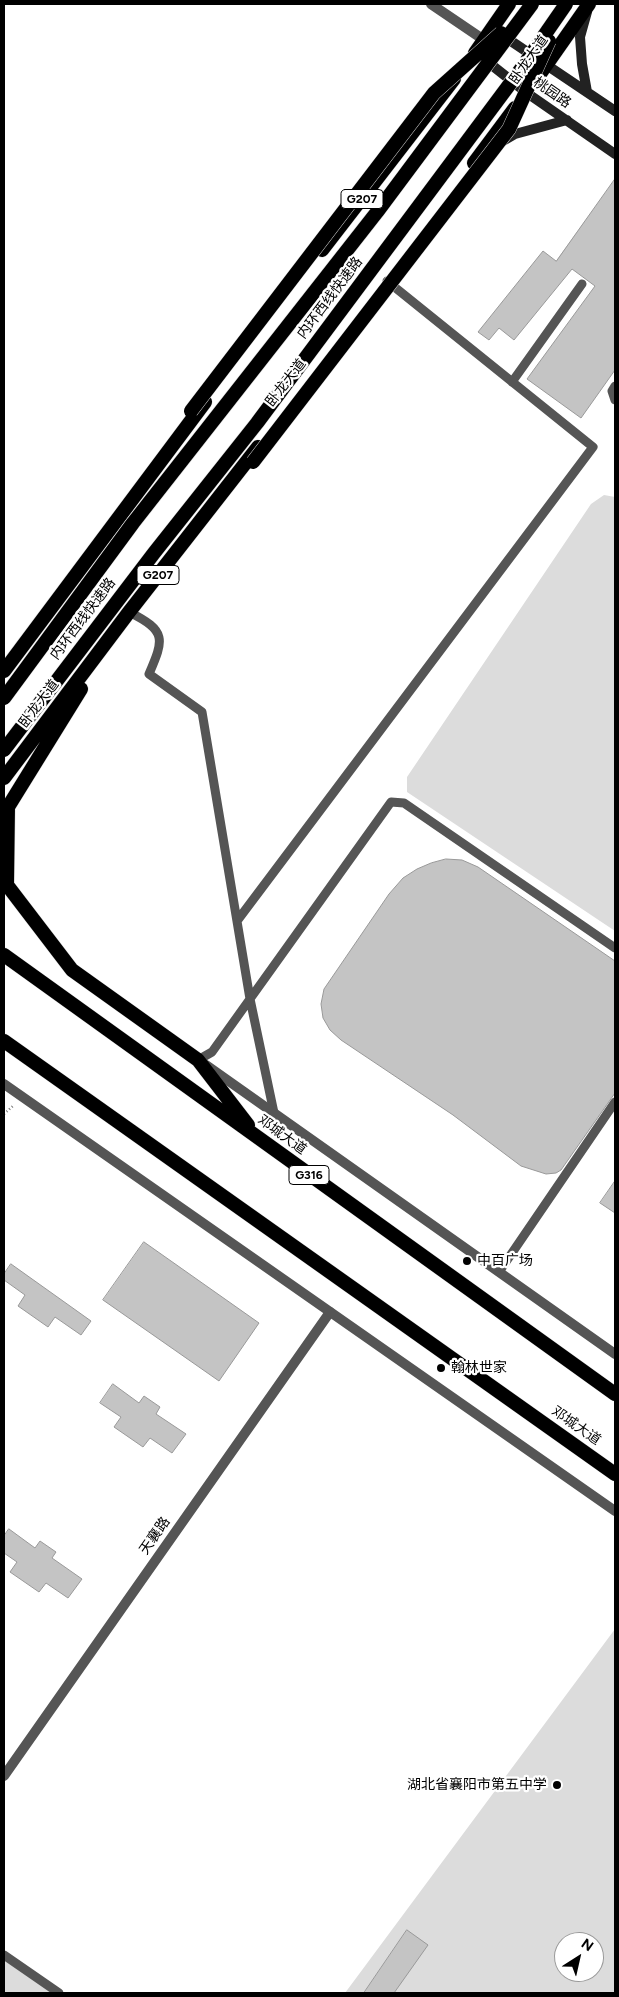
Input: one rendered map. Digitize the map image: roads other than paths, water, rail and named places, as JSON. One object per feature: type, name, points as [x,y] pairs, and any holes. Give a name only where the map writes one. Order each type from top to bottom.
[{"type":"highway","name":"G207","points":[[4,671],[213,392],[475,52],[509,4]]},
{"type":"highway","points":[[80,570],[142,475],[434,93],[496,40],[526,4]]},
{"type":"highway","name":"内环西线快速路","points":[[4,698],[132,523],[377,212],[532,4]]},
{"type":"highway","name":"内环西线快速路","points":[[4,750],[154,552],[257,423],[521,69],[566,4]]},
{"type":"highway","points":[[172,556],[224,500],[509,128],[547,44],[572,4]]},
{"type":"highway","name":"卧龙大道","points":[[4,778],[129,612],[481,155],[589,4]]},
{"type":"highway","points":[[129,612],[8,807],[7,884],[72,970],[198,1060],[257,1137]]},
{"type":"highway","points":[[4,661],[21,648]]},
{"type":"highway","name":"邓城大道","points":[[4,955],[615,1394]]},
{"type":"highway","name":"邓城大道","points":[[4,1041],[615,1474]]},
{"type":"main road","points":[[587,92],[580,37],[589,4]]},
{"type":"main road","name":"桃园路","points":[[492,28],[615,111]]},
{"type":"main road","name":"桃园路","points":[[475,52],[527,93],[615,154]]},
{"type":"main road","points":[[481,155],[515,134],[567,120]]},
{"type":"street","points":[[431,4],[484,40]]},
{"type":"street","points":[[198,1060],[615,1354]]},
{"type":"street","points":[[4,1084],[615,1511]]},
{"type":"street","name":"天襄路","points":[[4,1776],[330,1312]]},
{"type":"lane","points":[[237,921],[593,447],[386,280]]},
{"type":"lane","points":[[512,382],[582,284]]},
{"type":"lane","points":[[615,386],[612,391],[615,400]]},
{"type":"lane","points":[[129,612],[146,620],[158,633],[160,646],[149,674],[202,712],[250,998],[274,1113]]},
{"type":"lane","points":[[198,1060],[212,1052],[391,802],[404,803],[615,948]]},
{"type":"lane","points":[[499,1272],[615,1102]]},
{"type":"lane","points":[[4,1954],[59,1993]]},
{"type":"place","name":"中百广场","points":[[467,1261]]},
{"type":"place","name":"翰林世家","points":[[441,1368]]},
{"type":"place","name":"湖北省襄阳市第五中学","points":[[557,1785]]}]
